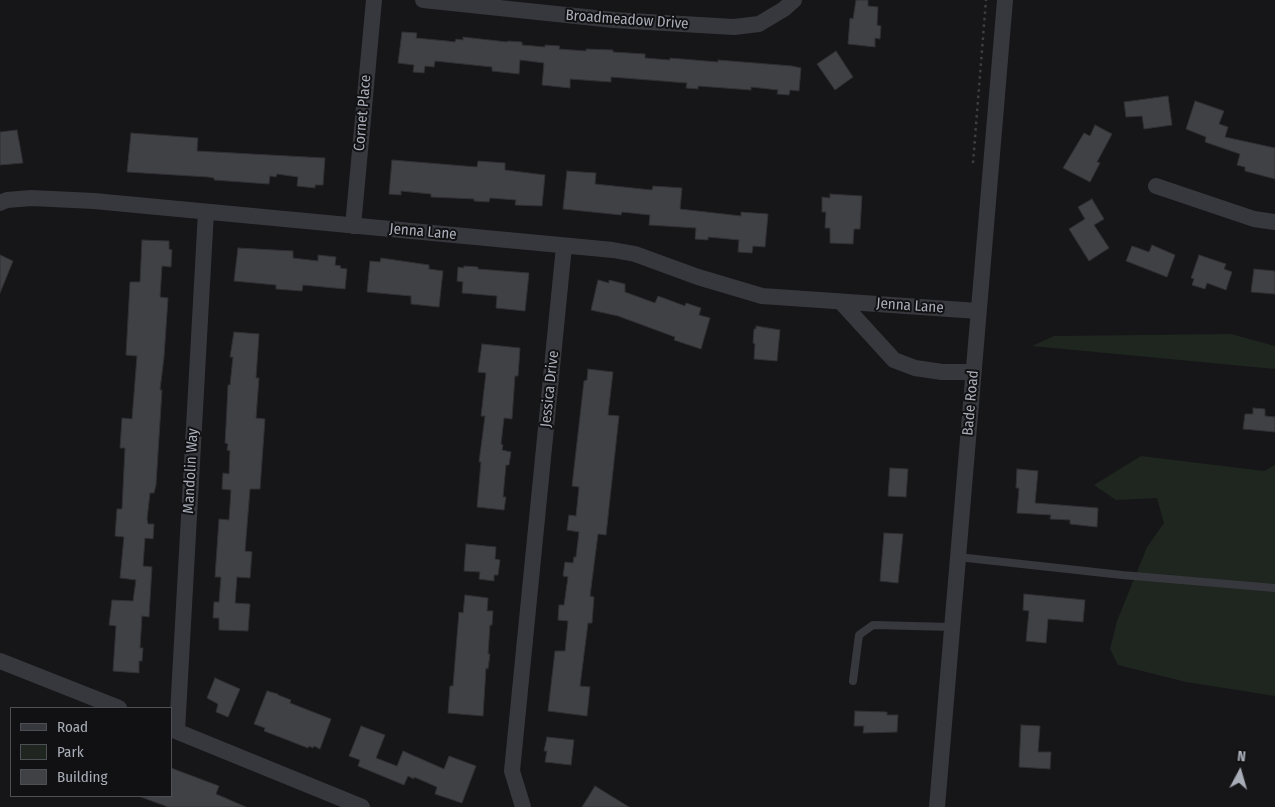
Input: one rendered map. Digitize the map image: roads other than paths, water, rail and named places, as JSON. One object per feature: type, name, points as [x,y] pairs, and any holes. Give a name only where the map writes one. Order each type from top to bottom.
[{"type":"street","name":"Cornet Place","points":[[353,226],[374,0]]},
{"type":"street","name":"Broadmeadow Drive","points":[[423,0],[552,7],[614,20],[734,27],[759,24],[784,9],[794,0]]},
{"type":"street","name":"Bade Road","points":[[937,807],[1005,0]]},
{"type":"street","points":[[1156,186],[1254,219],[1275,222]]},
{"type":"street","name":"Jenna Lane","points":[[0,203],[7,200],[31,198],[94,201],[613,250],[635,254],[698,277],[762,296],[841,302],[873,302],[978,311]]},
{"type":"street","name":"Mandolin Way","points":[[174,730],[206,212]]},
{"type":"street","name":"Jessica Drive","points":[[523,807],[512,771],[564,246]]},
{"type":"street","name":"Jenna Lane","points":[[841,302],[894,360],[915,368],[942,372],[973,372]]},
{"type":"street","points":[[0,662],[116,707]]},
{"type":"street","points":[[174,730],[362,807]]},
{"type":"lane","points":[[958,557],[1122,575],[1275,588]]},
{"type":"lane","points":[[853,681],[858,635],[873,625],[952,627]]}]
